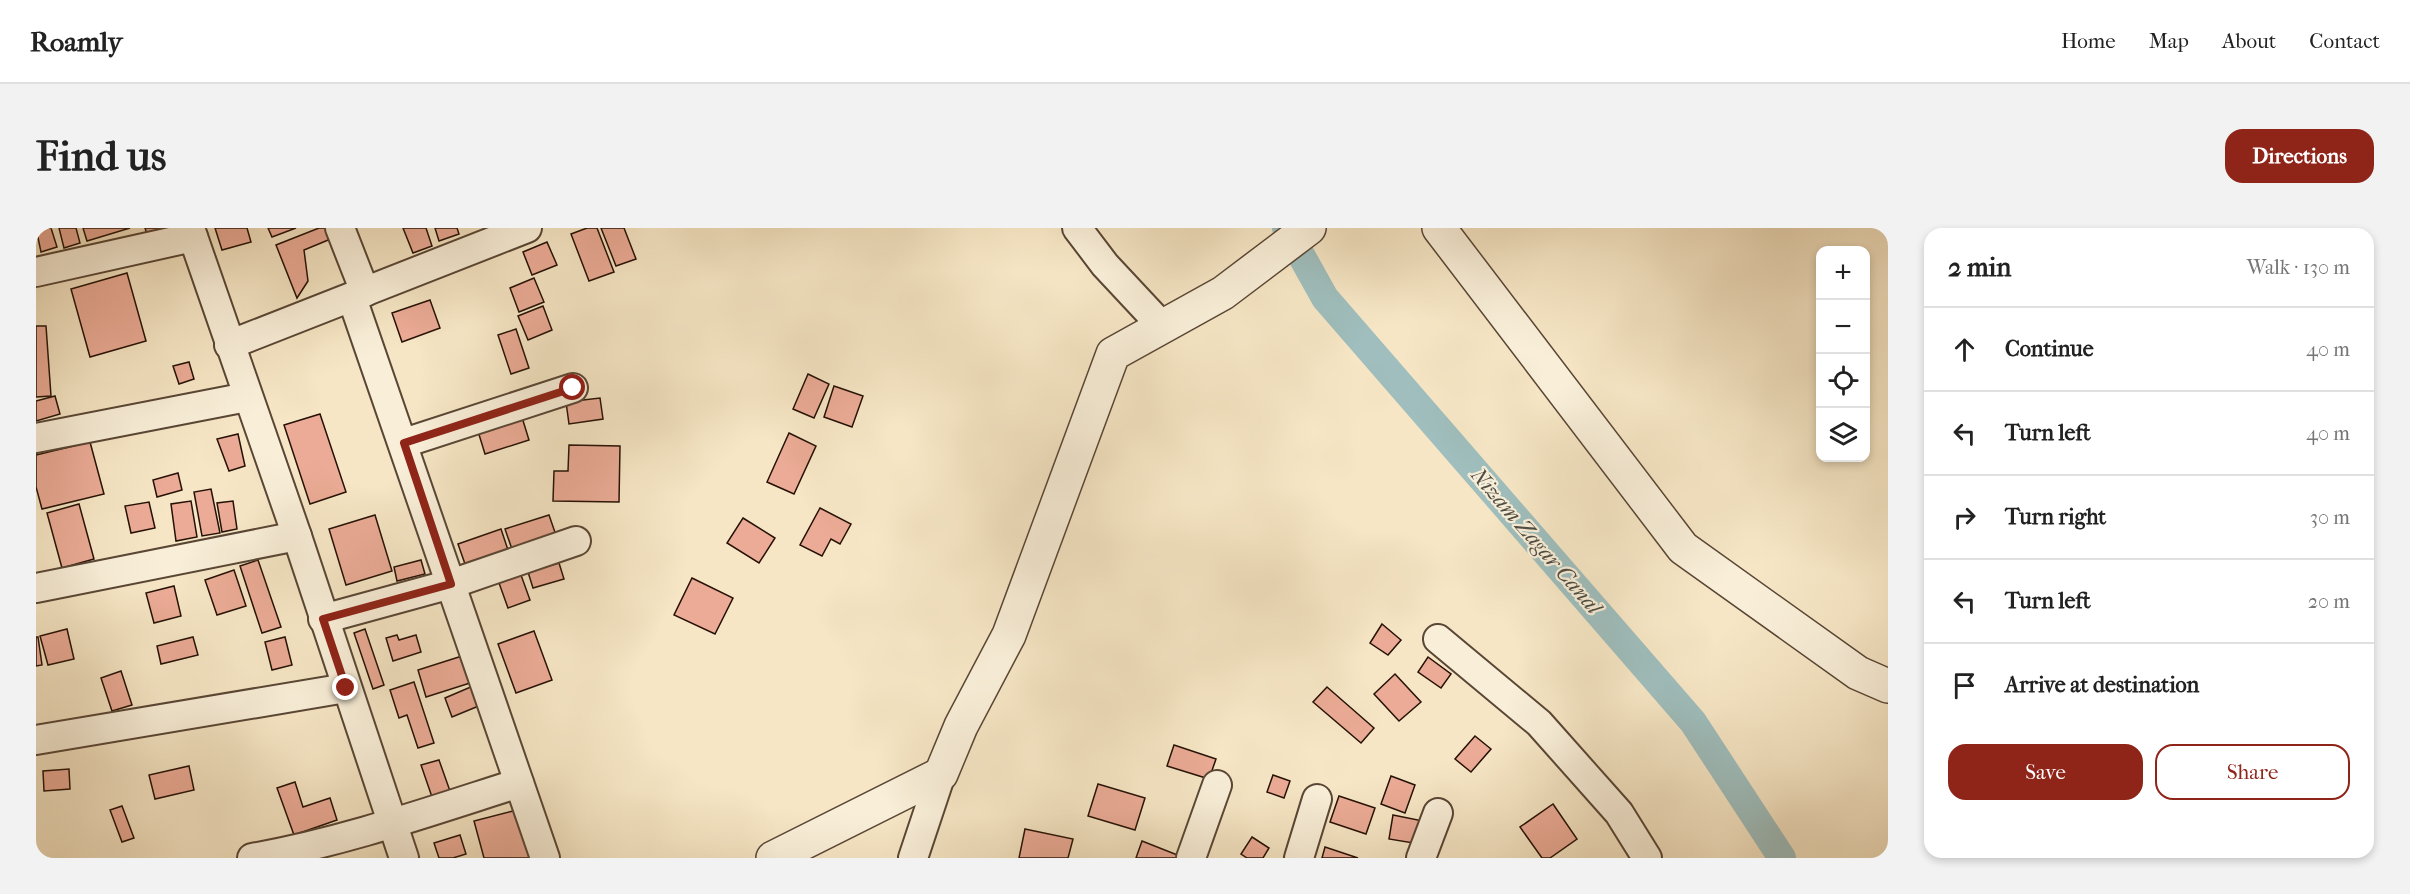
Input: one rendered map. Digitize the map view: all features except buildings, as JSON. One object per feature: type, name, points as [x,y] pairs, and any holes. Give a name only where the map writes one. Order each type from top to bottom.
[{"type":"street","points":[[340,228],[358,295],[404,443],[544,858]]},
{"type":"street","points":[[230,345],[526,228]]},
{"type":"street","points":[[1077,228],[1105,265],[1162,326]]},
{"type":"street","points":[[913,858],[941,774],[961,726],[1009,635],[1113,354],[1223,293],[1309,228]]},
{"type":"street","points":[[1439,228],[1683,548],[1858,673],[1888,686]]},
{"type":"street","points":[[36,272],[192,232],[247,397],[297,536],[404,858]]},
{"type":"street","points":[[404,443],[573,388]]},
{"type":"street","points":[[36,438],[247,397]]},
{"type":"street","points":[[36,588],[297,536]]},
{"type":"street","points":[[323,619],[451,584],[576,542]]},
{"type":"street","points":[[1438,639],[1539,723],[1619,813],[1647,858]]},
{"type":"street","points":[[36,740],[346,688]]},
{"type":"street","points":[[772,858],[941,774]]},
{"type":"street","points":[[252,858],[302,849],[519,783]]},
{"type":"street","points":[[1191,858],[1217,785]]},
{"type":"street","points":[[1299,858],[1317,799]]},
{"type":"street","points":[[1421,858],[1438,813]]},
{"type":"waterway","name":"Nizam Zagar Canal","points":[[1286,228],[1325,298],[1693,722],[1782,858]]},
{"type":"route","points":[[346,688],[323,619],[451,584],[404,443],[573,388]]}]
